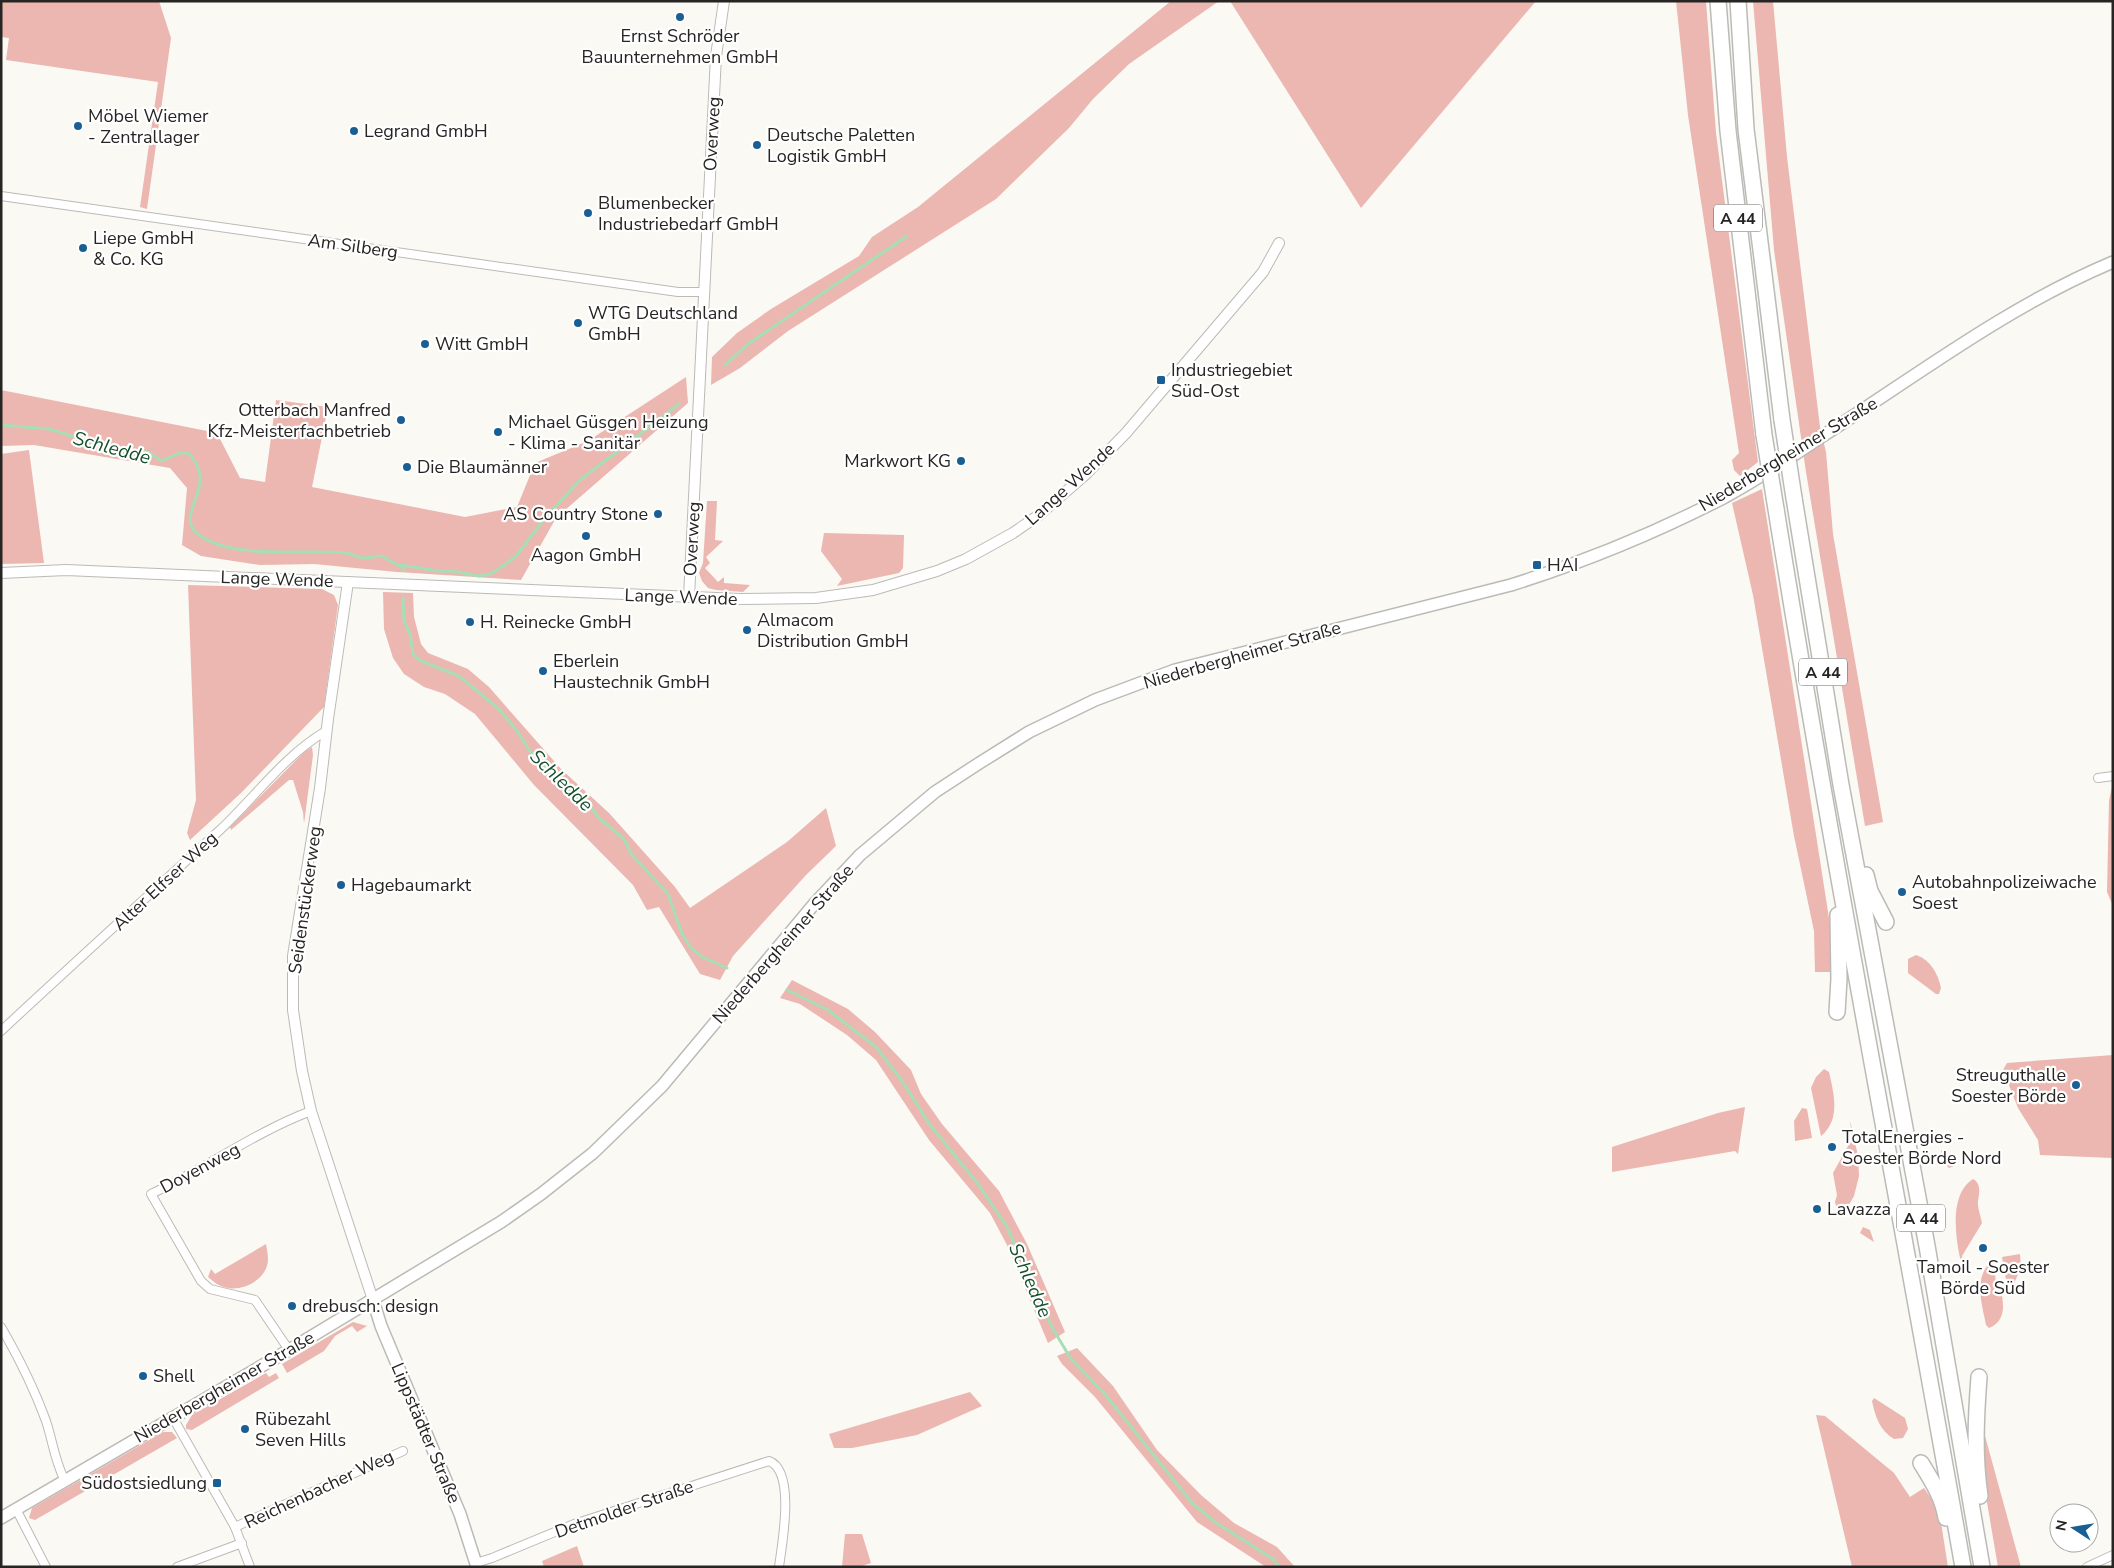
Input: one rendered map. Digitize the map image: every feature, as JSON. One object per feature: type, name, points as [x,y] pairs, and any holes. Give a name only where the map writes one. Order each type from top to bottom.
[{"type":"highway","name":"A 44","points":[[1718,1],[1728,131],[1764,435],[1837,873],[1909,1259],[1963,1567]]},
{"type":"highway","name":"A 44","points":[[1738,1],[1746,129],[1782,420],[1794,498],[1847,814],[1860,869],[1982,1567]]},
{"type":"highway","points":[[1860,869],[1886,922]]},
{"type":"highway","points":[[1837,873],[1839,979],[1837,1012]]},
{"type":"highway","points":[[1979,1377],[1975,1428],[1976,1464],[1989,1555],[1988,1567]]},
{"type":"highway","points":[[1921,1463],[1944,1506],[1954,1567]]},
{"type":"main road","name":"Niederbergheimer Straße","points":[[1,1518],[172,1416],[289,1350],[501,1222],[541,1194],[593,1153],[662,1086],[815,903],[860,855],[935,792],[1028,732],[1095,700],[1175,670],[1511,585],[1620,545],[1725,497],[2010,315],[2060,287],[2113,262]]},
{"type":"main road","name":"Lippstädter Straße","points":[[372,1300],[381,1326],[460,1514],[477,1565]]},
{"type":"street","name":"Overweg","points":[[689,597],[716,56],[724,1]]},
{"type":"street","name":"Am Silberg","points":[[1,196],[678,292],[704,292]]},
{"type":"street","name":"Lange Wende","points":[[1,573],[66,570],[791,600],[874,590],[937,571],[966,559],[1013,533],[1039,515],[1085,475],[1126,433],[1263,272],[1279,243]]},
{"type":"street","name":"Seidenstückerweg","points":[[348,582],[326,731],[318,806],[293,956],[293,1010],[302,1071],[311,1111],[372,1300]]},
{"type":"street","name":"Alter Elfser Weg","points":[[1,1032],[222,828],[306,743],[326,731]]},
{"type":"street","points":[[2098,778],[2113,776]]},
{"type":"street","name":"Doyenweg","points":[[289,1350],[256,1300],[218,1291],[206,1286],[201,1281],[150,1194],[220,1158],[284,1121],[311,1111]]},
{"type":"street","points":[[1,1327],[24,1368],[46,1423],[56,1462],[64,1479]]},
{"type":"street","points":[[172,1416],[235,1527],[250,1567]]},
{"type":"street","name":"Reichenbacher Weg","points":[[235,1527],[403,1451]]},
{"type":"street","name":"Detmolder Straße","points":[[477,1565],[574,1524],[766,1461],[774,1463],[778,1469],[786,1494],[785,1526],[779,1567]]},
{"type":"street","points":[[16,1509],[46,1567]]},
{"type":"street","points":[[177,1567],[242,1543]]},
{"type":"street","points":[[2087,1567],[2113,1555]]},
{"type":"shaded area","points":[[1,1],[159,1],[171,38],[147,209],[140,207],[158,82],[6,60],[9,38],[1,37]]},
{"type":"shaded area","points":[[1171,1],[1219,1],[1129,64],[1093,99],[1069,128],[996,199],[788,331],[740,368],[711,385],[712,357],[737,333],[771,309],[859,256],[872,237],[918,207]]},
{"type":"shaded area","points":[[1230,1],[1536,1],[1361,208]]},
{"type":"shaded area","points":[[1676,1],[1706,1],[1716,133],[1758,462],[1740,476],[1734,470],[1732,460],[1739,453],[1688,115]]},
{"type":"shaded area","points":[[1753,1],[1773,1],[1787,157],[1820,427],[1826,452],[1833,534],[1883,822],[1865,826],[1806,472],[1774,250]]},
{"type":"shaded area","points":[[686,377],[688,403],[556,518],[521,580],[397,572],[314,564],[260,565],[201,556],[182,545],[187,488],[170,468],[34,445],[1,446],[1,390],[217,433],[240,478],[265,482],[276,400],[328,407],[312,487],[465,517],[517,507],[535,463],[588,441]]},
{"type":"shaded area","points":[[29,450],[44,563],[1,564],[1,454]]},
{"type":"shaded area","points":[[1762,489],[1831,931],[1831,972],[1815,972],[1814,931],[1794,836],[1753,595],[1732,503]]},
{"type":"shaded area","points":[[707,501],[717,501],[715,540],[723,541],[706,557],[710,563],[705,568],[718,582],[724,577],[724,583],[750,585],[743,592],[708,588],[702,581],[699,573],[703,563]]},
{"type":"shaded area","points":[[824,533],[904,535],[903,568],[899,573],[837,586],[842,579],[821,551]]},
{"type":"shaded area","points":[[188,585],[322,589],[334,595],[338,605],[324,707],[241,793],[190,840],[187,833],[196,800]]},
{"type":"shaded area","points":[[383,592],[413,593],[414,617],[421,644],[428,653],[468,669],[489,687],[561,769],[609,813],[675,887],[690,908],[787,842],[826,808],[836,846],[806,875],[733,956],[720,980],[700,974],[659,907],[647,910],[633,885],[534,785],[475,714],[445,694],[424,687],[404,674],[393,658],[384,629]]},
{"type":"shaded area","points":[[312,747],[313,755],[304,824],[303,812],[293,780],[289,780],[231,830],[230,827],[305,751]]},
{"type":"shaded area","points":[[2113,783],[2113,906],[2107,892],[2109,800]]},
{"type":"shaded area","points":[[1916,955],[1926,960],[1936,973],[1941,988],[1939,994],[1936,994],[1908,973],[1908,959]]},
{"type":"shaded area","points":[[792,980],[848,1009],[875,1032],[911,1070],[921,1094],[942,1124],[999,1191],[1027,1244],[1065,1332],[1048,1343],[1007,1245],[990,1213],[929,1140],[876,1060],[847,1035],[800,1004],[780,998]]},
{"type":"shaded area","points":[[2113,1055],[2113,1158],[2040,1155],[2038,1140],[2018,1108],[2003,1070],[2007,1063]]},
{"type":"shaded area","points":[[1824,1069],[1829,1072],[1833,1089],[1834,1115],[1827,1130],[1821,1136],[1811,1088],[1816,1077]]},
{"type":"shaded area","points":[[1745,1107],[1738,1154],[1735,1151],[1612,1172],[1612,1147],[1718,1113]]},
{"type":"shaded area","points":[[1802,1108],[1807,1109],[1812,1138],[1795,1141],[1794,1121]]},
{"type":"shaded area","points":[[1850,1120],[1858,1156],[1859,1176],[1854,1196],[1843,1215],[1839,1217],[1835,1202],[1837,1195],[1833,1173],[1852,1139]]},
{"type":"shaded area","points":[[1941,1150],[1955,1159],[1954,1166],[1949,1168],[1943,1162]]},
{"type":"shaded area","points":[[1973,1179],[1979,1186],[1978,1206],[1982,1223],[1962,1256],[1964,1274],[1957,1237],[1956,1210],[1959,1198],[1965,1187]]},
{"type":"shaded area","points":[[1863,1227],[1870,1230],[1874,1242],[1860,1233]]},
{"type":"shaded area","points":[[266,1244],[268,1260],[266,1267],[263,1274],[251,1284],[244,1287],[228,1288],[219,1285],[208,1277],[211,1269],[215,1274]]},
{"type":"shaded area","points":[[2020,1254],[2021,1267],[2013,1286],[2010,1287],[2007,1285],[2002,1257]]},
{"type":"shaded area","points":[[1994,1259],[1996,1286],[2001,1290],[2003,1307],[2001,1317],[1995,1325],[1989,1328],[1986,1325],[1980,1290],[1983,1273]]},
{"type":"shaded area","points":[[353,1322],[367,1326],[357,1332],[352,1326],[335,1336],[324,1351],[287,1373],[282,1364]]},
{"type":"shaded area","points":[[1077,1348],[1113,1386],[1157,1450],[1201,1495],[1234,1523],[1277,1547],[1295,1567],[1266,1567],[1197,1522],[1095,1397],[1062,1364],[1057,1356]]},
{"type":"shaded area","points":[[266,1373],[269,1377],[276,1373],[279,1378],[192,1430],[186,1429],[186,1425],[192,1415]]},
{"type":"shaded area","points":[[970,1392],[982,1406],[917,1435],[852,1448],[834,1448],[829,1434]]},
{"type":"shaded area","points":[[1874,1398],[1905,1418],[1908,1429],[1903,1438],[1894,1439],[1885,1432],[1873,1407],[1872,1401]]},
{"type":"shaded area","points":[[1816,1415],[1825,1416],[1894,1473],[1910,1497],[1924,1488],[1939,1510],[1948,1567],[1852,1567]]},
{"type":"shaded area","points":[[1982,1425],[2021,1567],[1998,1567],[1981,1467]]},
{"type":"shaded area","points":[[163,1432],[172,1432],[177,1438],[35,1520],[29,1518],[32,1508]]},
{"type":"shaded area","points":[[845,1534],[862,1534],[871,1563],[859,1567],[842,1567]]},
{"type":"shaded area","points":[[577,1546],[584,1567],[544,1567],[542,1561]]},
{"type":"waterway","points":[[725,365],[748,344],[907,236]]},
{"type":"waterway","points":[[401,565],[479,576],[490,574],[516,556],[545,518],[580,480],[679,404]]},
{"type":"waterway","name":"Schledde","points":[[1,425],[49,429],[124,452],[148,452],[162,461],[179,453],[188,453],[197,465],[200,477],[199,488],[190,518],[192,527],[199,535],[213,543],[250,551],[329,552],[345,553],[364,558],[380,556],[404,570]]},
{"type":"waterway","name":"Schledde","points":[[403,598],[404,621],[410,634],[413,654],[419,660],[459,676],[499,709],[518,732],[529,750],[574,796],[588,804],[600,819],[624,839],[632,855],[668,894],[682,934],[691,948],[702,957],[727,968]]},
{"type":"waterway","name":"Schledde","points":[[787,990],[828,1010],[876,1047],[902,1081],[930,1125],[978,1184],[1007,1227],[1053,1329],[1071,1359],[1103,1392],[1193,1504],[1215,1522],[1273,1559],[1279,1567]]},
{"type":"place","name":"Ernst Schröder Bauunternehmen GmbH","points":[[680,17]]},
{"type":"place","name":"Möbel Wiemer - Zentrallager","points":[[78,126]]},
{"type":"place","name":"Legrand GmbH","points":[[354,131]]},
{"type":"place","name":"Deutsche Paletten Logistik GmbH","points":[[757,145]]},
{"type":"place","name":"Blumenbecker Industriebedarf GmbH","points":[[588,213]]},
{"type":"place","name":"Liepe GmbH & Co. KG","points":[[83,248]]},
{"type":"place","name":"WTG Deutschland GmbH","points":[[578,323]]},
{"type":"place","name":"Witt GmbH","points":[[425,344]]},
{"type":"place","name":"Industriegebiet Süd-Ost","points":[[1161,380]]},
{"type":"place","name":"Otterbach Manfred Kfz-Meisterfachbetrieb","points":[[401,420]]},
{"type":"place","name":"Michael Güsgen Heizung - Klima - Sanitär","points":[[498,432]]},
{"type":"place","name":"Markwort KG","points":[[961,461]]},
{"type":"place","name":"Die Blaumänner","points":[[407,467]]},
{"type":"place","name":"AS Country Stone","points":[[658,514]]},
{"type":"place","name":"Aagon GmbH","points":[[586,536]]},
{"type":"place","name":"HAI","points":[[1537,565]]},
{"type":"place","name":"H. Reinecke GmbH","points":[[470,622]]},
{"type":"place","name":"Almacom Distribution GmbH","points":[[747,630]]},
{"type":"place","name":"Eberlein Haustechnik GmbH","points":[[543,671]]},
{"type":"place","name":"Hagebaumarkt","points":[[341,885]]},
{"type":"place","name":"Autobahnpolizeiwache Soest","points":[[1902,892]]},
{"type":"place","name":"Streuguthalle Soester Börde","points":[[2076,1085]]},
{"type":"place","name":"TotalEnergies - Soester Börde Nord","points":[[1832,1147]]},
{"type":"place","name":"Lavazza","points":[[1817,1209]]},
{"type":"place","name":"Tamoil - Soester Börde Süd","points":[[1983,1248]]},
{"type":"place","name":"drebusch: design","points":[[292,1306]]},
{"type":"place","name":"Shell","points":[[143,1376]]},
{"type":"place","name":"Rübezahl Seven Hills","points":[[245,1429]]},
{"type":"place","name":"Südostsiedlung","points":[[217,1483]]}]
